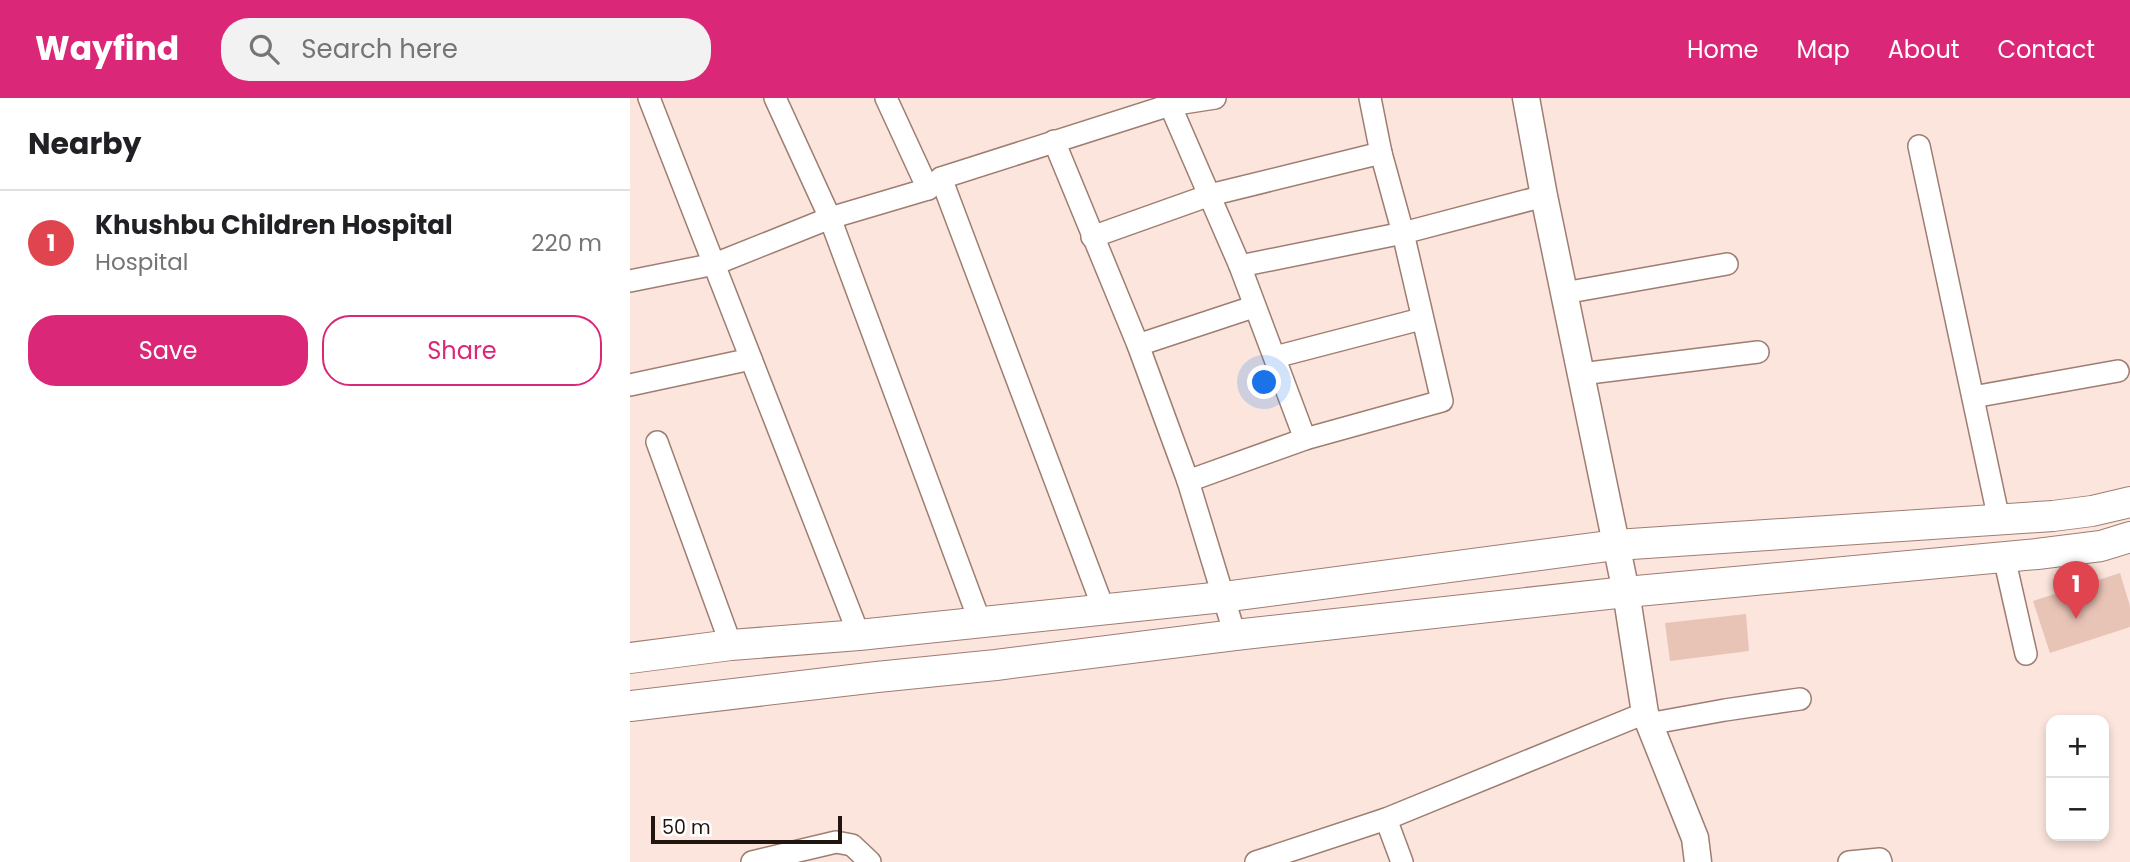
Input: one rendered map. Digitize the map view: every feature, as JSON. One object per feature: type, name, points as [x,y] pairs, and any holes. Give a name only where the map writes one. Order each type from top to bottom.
[{"type":"main road","points":[[630,658],[731,645],[859,635],[1223,597],[1616,545],[2000,520],[2092,511],[2130,502]]},
{"type":"main road","points":[[630,706],[1626,592],[2004,557],[2101,546],[2130,537]]},
{"type":"street","points":[[649,98],[859,635]]},
{"type":"street","points":[[775,98],[830,218],[980,622]]},
{"type":"street","points":[[886,98],[935,184],[1104,610]]},
{"type":"street","points":[[630,281],[715,264],[830,218],[1168,102],[1215,98]]},
{"type":"street","points":[[1188,481],[1305,439],[1442,401],[1370,98]]},
{"type":"street","points":[[1526,98],[1626,592],[1647,719],[1695,838],[1698,862]]},
{"type":"street","points":[[1168,102],[1240,266],[1253,307],[1275,357],[1305,439]]},
{"type":"street","points":[[1054,141],[1138,345],[1188,481],[1235,635]]},
{"type":"street","points":[[1919,146],[2000,520]]},
{"type":"street","points":[[1092,237],[1210,195],[1381,153]]},
{"type":"street","points":[[1240,266],[1403,233],[1544,196]]},
{"type":"street","points":[[1564,293],[1727,264]]},
{"type":"street","points":[[1138,345],[1253,307]]},
{"type":"street","points":[[1275,357],[1421,318]]},
{"type":"street","points":[[1581,374],[1758,352]]},
{"type":"street","points":[[630,385],[751,359]]},
{"type":"street","points":[[1973,397],[2118,371]]},
{"type":"street","points":[[657,442],[731,645]]},
{"type":"street","points":[[2004,557],[2026,654]]},
{"type":"street","points":[[1256,862],[1386,819],[1647,719],[1800,699]]},
{"type":"street","points":[[1386,819],[1402,862]]},
{"type":"street","points":[[752,862],[836,842],[852,845],[870,862]]},
{"type":"street","points":[[1849,862],[1880,859],[1881,862]]},
{"type":"building","points":[[2120,573],[2130,606],[2130,627],[2050,653],[2033,601]]},
{"type":"building","points":[[1746,614],[1749,651],[1670,661],[1665,623]]},
{"type":"place","name":"Khushbu Children Hospital","points":[[2076,619]]}]
